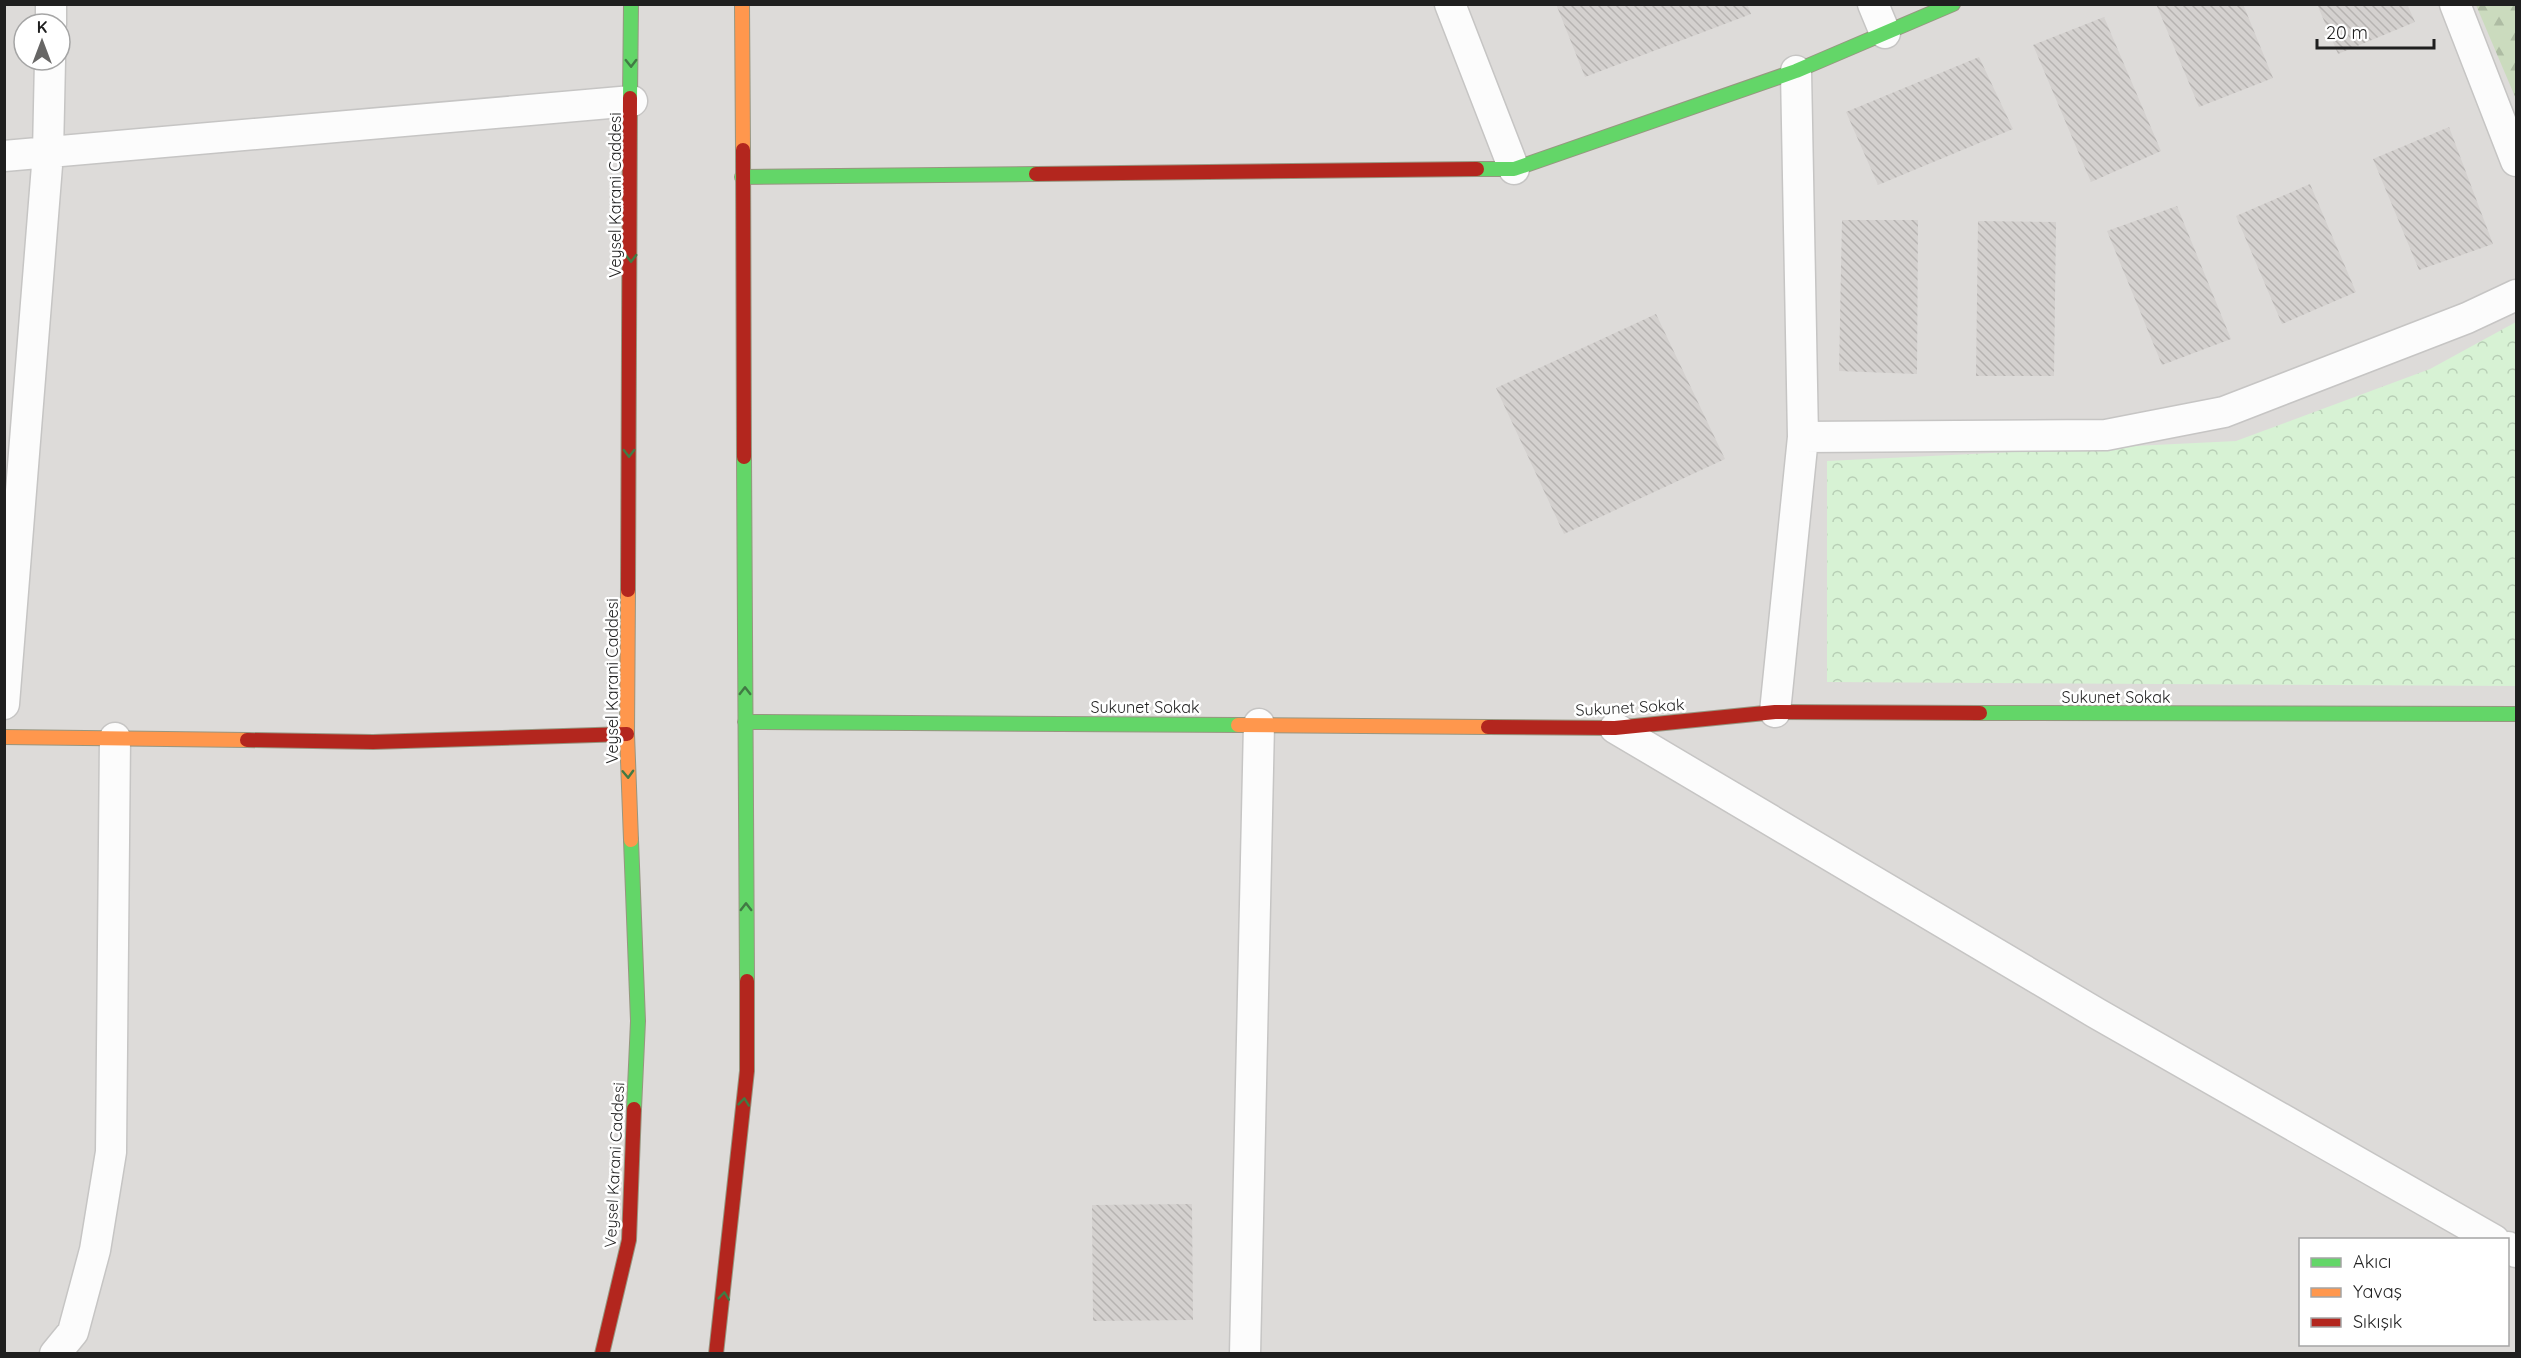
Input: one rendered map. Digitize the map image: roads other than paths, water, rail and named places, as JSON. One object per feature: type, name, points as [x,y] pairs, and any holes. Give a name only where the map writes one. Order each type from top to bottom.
[{"type":"street","name":"Veysel Karani Caddesi","points":[[602,1353],[629,1240],[638,1021],[627,734],[631,4]]},
{"type":"street","points":[[716,1353],[719,1346],[747,1071],[742,4]]},
{"type":"street","points":[[1450,4],[1514,169]]},
{"type":"street","points":[[1873,4],[1885,33]]},
{"type":"street","points":[[742,177],[1514,169],[1796,71],[1953,4]]},
{"type":"street","points":[[2455,4],[2517,161]]},
{"type":"street","points":[[1775,712],[1803,437],[1796,71]]},
{"type":"street","points":[[4,704],[48,153],[50,72]]},
{"type":"street","points":[[4,156],[632,101]]},
{"type":"street","points":[[1803,437],[2106,435],[2224,412],[2467,318],[2517,295]]},
{"type":"street","name":"Sukunet Sokak","points":[[745,722],[1615,728],[1775,712],[2517,714]]},
{"type":"street","points":[[1245,1353],[1259,724]]},
{"type":"street","points":[[1615,728],[2096,1013],[2492,1238]]},
{"type":"street","points":[[4,736],[373,742],[627,734]]},
{"type":"street","points":[[55,1353],[73,1332],[95,1250],[111,1152],[115,738]]}]
